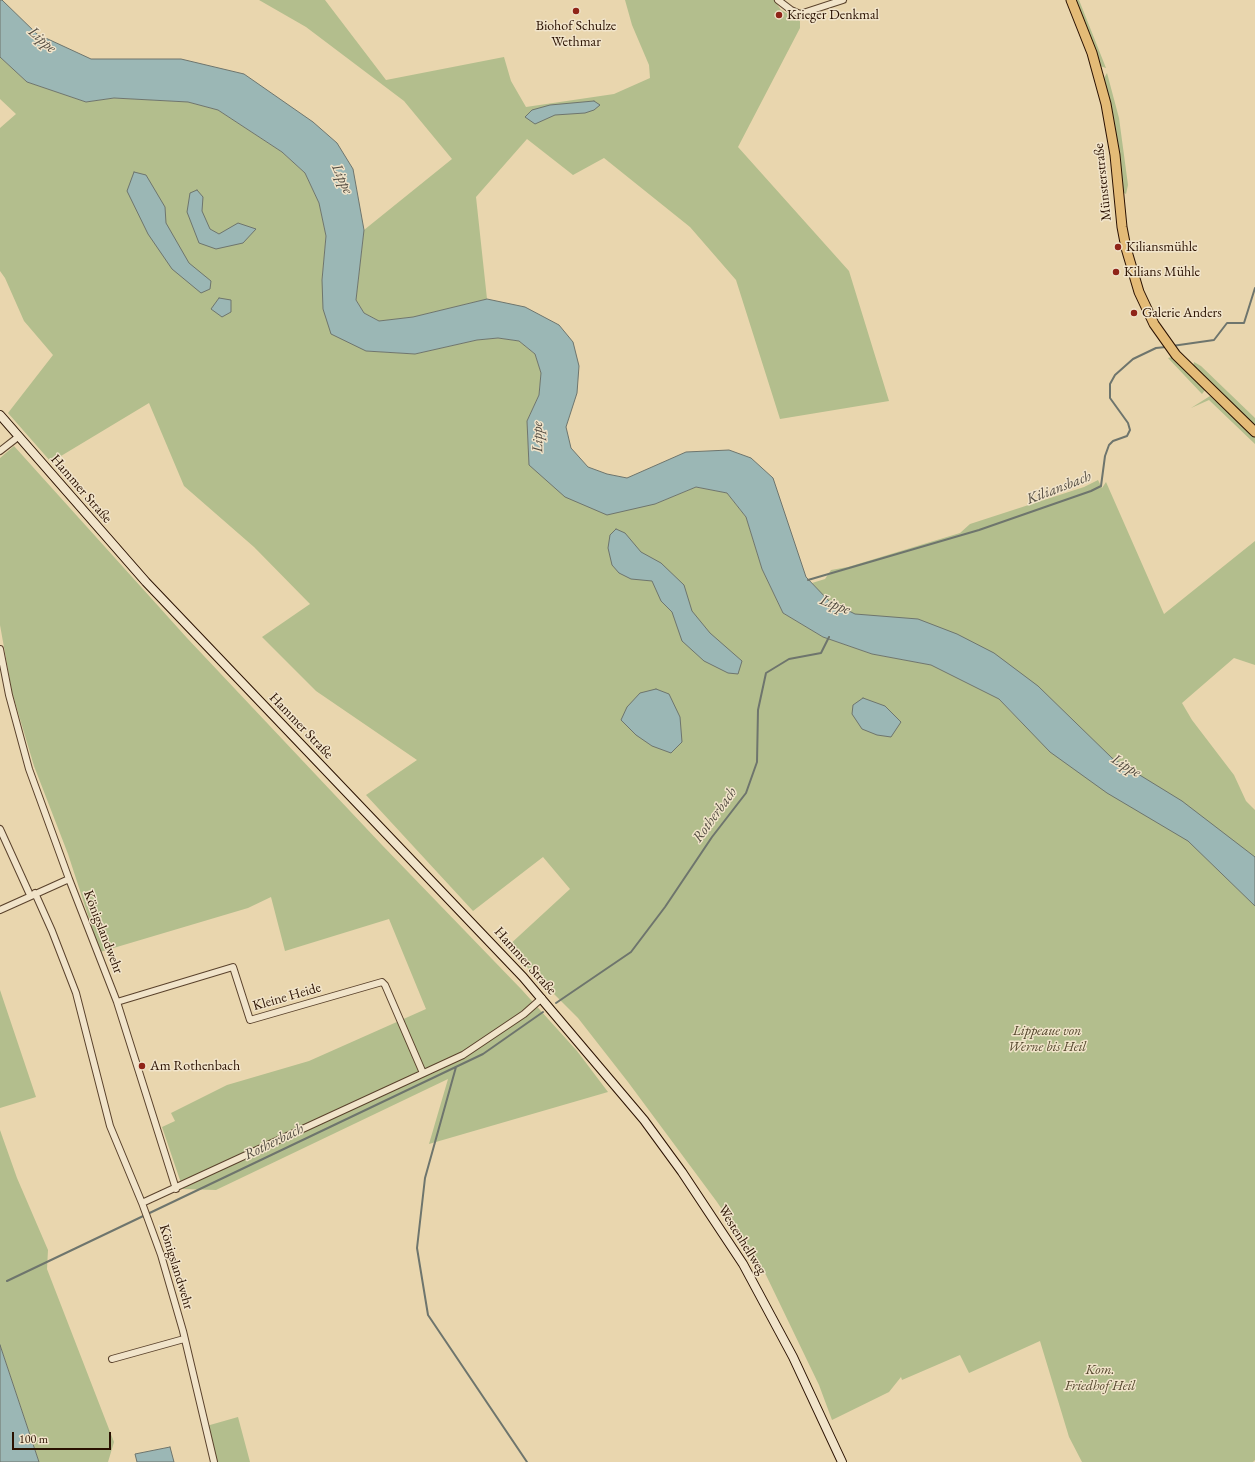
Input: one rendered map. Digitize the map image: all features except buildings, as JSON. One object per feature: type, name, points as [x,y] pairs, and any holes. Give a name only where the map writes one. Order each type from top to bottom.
[{"type":"main road","name":"Münsterstraße","points":[[1071,0],[1092,53],[1106,104],[1115,155],[1122,227],[1136,284],[1154,324],[1176,355],[1255,432]]},
{"type":"main road","name":"Hammer Straße","points":[[0,416],[146,582],[448,897],[542,998],[588,1052]]},
{"type":"main road","name":"Westenhellweg","points":[[588,1052],[644,1120],[678,1166],[743,1264],[793,1357],[842,1462]]},
{"type":"street","points":[[778,0],[791,10],[800,14],[842,0]]},
{"type":"street","points":[[0,451],[18,437]]},
{"type":"street","name":"Königslandwehr","points":[[0,649],[29,769],[69,880],[117,1002],[176,1189]]},
{"type":"street","name":"Königslandwehr","points":[[0,830],[52,931],[76,993],[110,1126],[142,1203],[161,1255],[184,1339],[214,1462]]},
{"type":"street","points":[[0,910],[33,894],[69,880]]},
{"type":"street","name":"Kleine Heide","points":[[117,1002],[233,967],[250,1020],[382,982],[385,985],[424,1073]]},
{"type":"street","points":[[142,1203],[176,1189],[476,1048],[524,1014],[542,998]]},
{"type":"street","points":[[112,1359],[184,1339]]},
{"type":"green space","points":[[259,0],[325,0],[386,80],[504,57],[511,81],[526,107],[614,94],[650,78],[649,65],[632,25],[625,0],[774,0],[781,10],[800,21],[800,28],[738,147],[849,271],[889,401],[780,419],[736,280],[690,227],[604,158],[573,175],[527,139],[476,197],[487,299],[413,317],[379,321],[364,313],[356,300],[364,230],[452,159],[404,101],[306,27]]},
{"type":"green space","points":[[1075,0],[1079,0],[1106,68],[1100,66]]},
{"type":"green space","points":[[0,57],[27,82],[86,102],[114,98],[188,102],[218,110],[282,152],[305,173],[319,203],[326,236],[322,280],[366,351],[415,354],[477,340],[498,338],[519,341],[535,354],[541,373],[539,395],[527,421],[529,465],[655,504],[696,487],[727,493],[746,517],[762,569],[783,613],[823,637],[872,654],[931,665],[999,699],[1027,728],[1048,712],[850,631],[812,583],[825,579],[831,570],[848,567],[960,533],[970,524],[1084,487],[1098,480],[1102,488],[1106,482],[1164,614],[1255,541],[1255,665],[1234,658],[1182,703],[1192,720],[1234,775],[1246,801],[1255,810],[1255,1460],[1253,1462],[1082,1462],[1069,1437],[1040,1341],[969,1373],[960,1355],[902,1380],[901,1377],[889,1392],[832,1420],[819,1385],[766,1275],[717,1202],[628,1082],[578,1018],[507,947],[570,889],[543,857],[473,911],[366,795],[417,760],[316,691],[262,637],[310,604],[254,547],[184,486],[149,403],[51,462],[8,413],[53,355],[24,321],[5,278],[0,271],[0,128],[16,114],[0,99]]},
{"type":"green space","points":[[1107,73],[1119,118],[1128,185],[1126,194],[1122,192],[1110,104],[1104,78]]},
{"type":"green space","points":[[1172,357],[1205,390],[1202,394],[1168,358]]},
{"type":"green space","points":[[1194,362],[1201,366],[1255,418],[1255,426],[1193,367]]},
{"type":"green space","points":[[1210,396],[1255,437],[1255,444],[1209,400],[1191,408]]},
{"type":"green space","points":[[14,446],[187,638],[382,845],[522,990],[577,1051],[608,1092],[429,1144],[448,1079],[216,1190],[183,1189],[162,1127],[175,1121],[171,1113],[227,1085],[309,1061],[426,1009],[389,919],[285,951],[271,897],[248,908],[100,952],[68,854],[34,766],[12,692],[0,625],[0,458]]},
{"type":"green space","points":[[0,990],[36,1097],[0,1108]]},
{"type":"green space","points":[[0,1130],[17,1178],[48,1250],[47,1269],[114,1442],[108,1462],[39,1462],[0,1345]]},
{"type":"green space","points":[[238,1417],[250,1462],[211,1462],[203,1427]]},
{"type":"water","name":"Lippe","points":[[0,0],[2,0],[37,34],[91,59],[181,59],[244,74],[313,122],[337,143],[353,169],[364,230],[356,300],[364,313],[379,321],[413,317],[487,299],[525,307],[559,325],[573,342],[579,366],[577,393],[566,427],[571,448],[588,467],[607,474],[627,478],[686,452],[729,450],[751,458],[773,478],[806,577],[829,601],[855,614],[918,619],[957,634],[994,653],[1038,686],[1112,758],[1182,801],[1255,857],[1255,906],[1188,841],[1107,793],[1050,752],[999,699],[931,665],[872,654],[823,637],[783,613],[762,569],[746,517],[727,493],[696,487],[655,504],[607,515],[565,497],[529,465],[527,421],[539,395],[541,373],[535,354],[519,341],[498,338],[477,340],[415,354],[366,351],[331,334],[323,309],[322,280],[326,236],[319,203],[305,173],[282,152],[218,110],[188,102],[114,98],[86,102],[27,82],[0,57]]},
{"type":"water","points":[[594,101],[600,105],[594,110],[585,113],[555,115],[535,124],[525,117],[532,110],[550,105]]},
{"type":"water","points":[[134,172],[146,175],[165,207],[166,223],[189,263],[211,281],[210,289],[201,293],[172,269],[148,234],[127,191]]},
{"type":"water","points":[[197,190],[203,197],[202,211],[210,229],[219,234],[238,223],[256,229],[243,243],[216,249],[199,243],[187,212],[190,193]]},
{"type":"water","points":[[219,298],[231,300],[231,312],[222,317],[211,309]]},
{"type":"water","points":[[616,529],[625,533],[641,552],[661,563],[684,585],[692,611],[710,633],[742,661],[738,674],[728,673],[704,661],[682,641],[672,612],[661,601],[652,581],[631,579],[619,573],[612,565],[608,548],[610,535]]},
{"type":"water","points":[[656,689],[669,694],[680,717],[682,742],[671,753],[652,746],[636,735],[621,720],[627,707],[640,693]]},
{"type":"water","points":[[863,698],[885,706],[901,722],[891,737],[877,735],[862,729],[852,714],[853,705]]},
{"type":"water","points":[[0,1345],[39,1462],[0,1462]]},
{"type":"water","points":[[170,1447],[174,1462],[137,1462],[135,1454]]},
{"type":"waterway","name":"Kiliansbach","points":[[1172,346],[1214,340],[1227,323],[1244,323],[1255,288]]},
{"type":"waterway","name":"Kiliansbach","points":[[808,580],[979,530],[1091,491],[1101,486],[1105,456],[1109,445],[1113,441],[1127,436],[1130,430],[1128,423],[1110,398],[1110,384],[1115,375],[1133,359],[1156,348],[1166,347]]},
{"type":"waterway","name":"Rotherbach","points":[[556,1003],[631,952],[665,907],[712,837],[746,793],[757,762],[758,710],[766,673],[789,659],[821,653],[829,637]]},
{"type":"waterway","name":"Rotherbach","points":[[7,1281],[483,1054],[543,1012]]},
{"type":"waterway","points":[[456,1067],[425,1178],[417,1248],[428,1315],[527,1462]]},
{"type":"place","name":"Biohof Schulze Wethmar","points":[[576,11]]},
{"type":"place","name":"Krieger Denkmal","points":[[779,15]]},
{"type":"place","name":"Kiliansmühle","points":[[1118,247]]},
{"type":"place","name":"Kilians Mühle","points":[[1116,272]]},
{"type":"place","name":"Galerie Anders","points":[[1134,313]]},
{"type":"place","name":"Am Rothenbach","points":[[142,1066]]},
{"type":"park label","name":"Lippeaue von Werne bis Heil","points":[[1047,1040]]},
{"type":"park label","name":"Kom. Friedhof Heil","points":[[1100,1378]]}]
